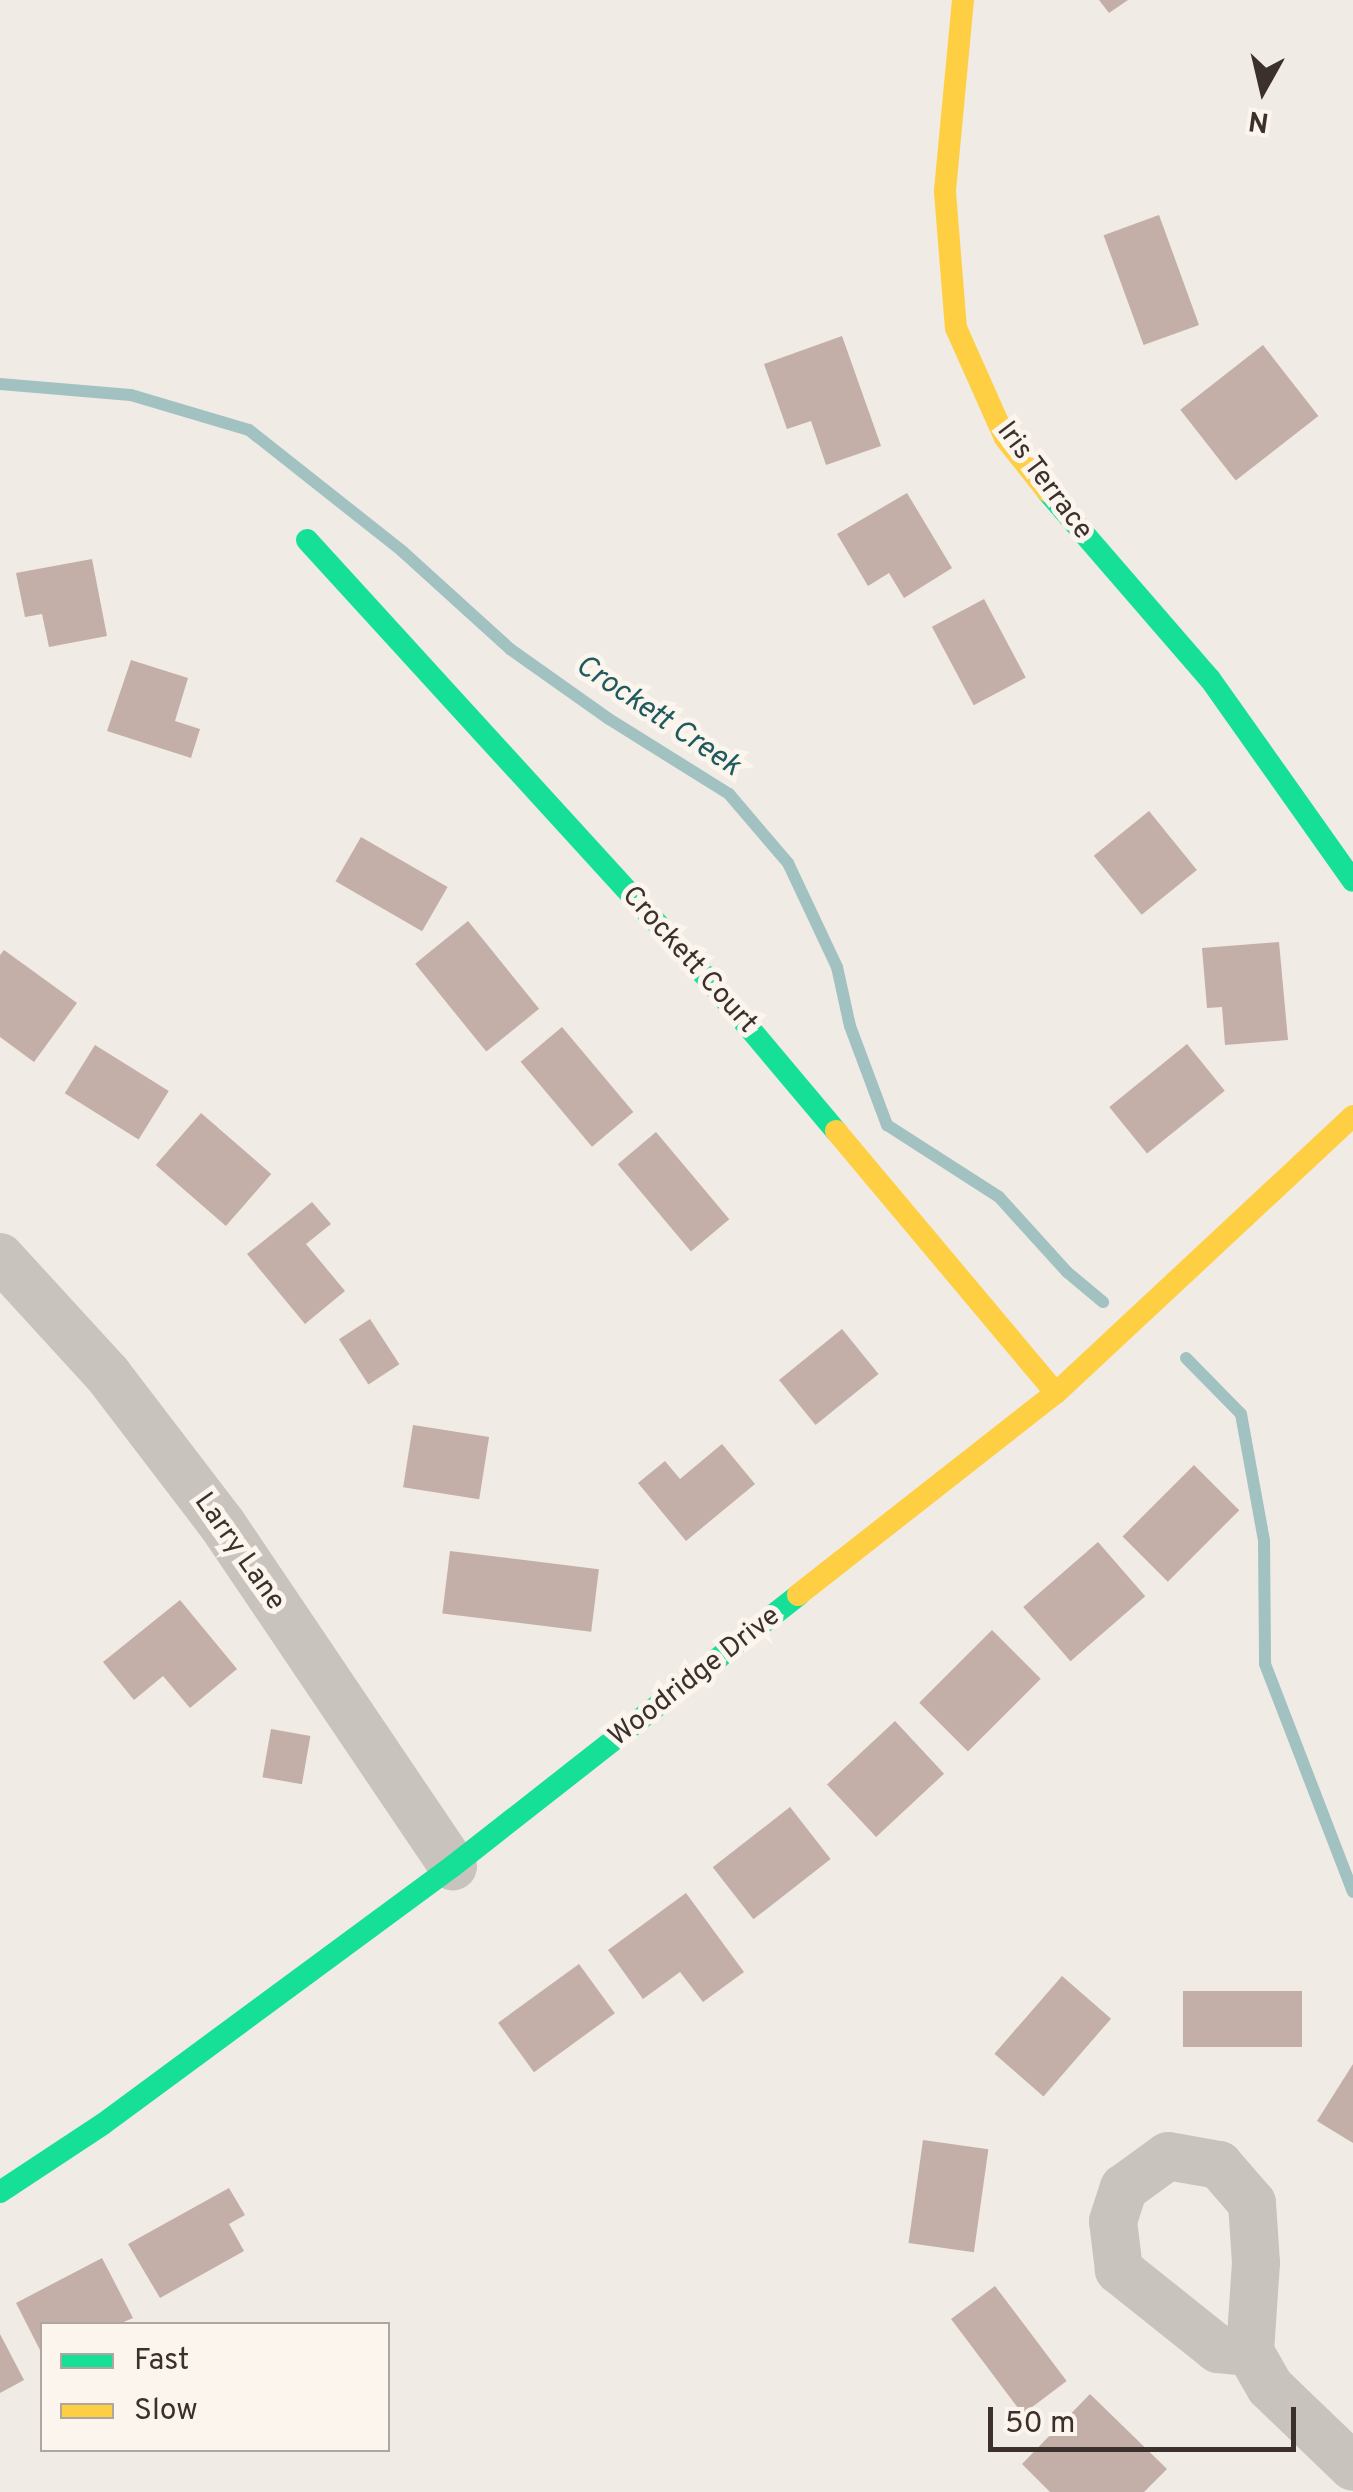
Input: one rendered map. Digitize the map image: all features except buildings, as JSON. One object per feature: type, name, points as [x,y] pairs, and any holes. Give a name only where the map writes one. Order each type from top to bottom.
[{"type":"street","name":"Iris Terrace","points":[[963,0],[945,192],[956,328],[1005,438],[1084,537],[1210,678],[1353,881]]},
{"type":"street","name":"Crockett Court","points":[[307,540],[708,978],[1056,1392]]},
{"type":"street","name":"Woodridge Drive","points":[[0,2192],[102,2124],[454,1866],[1056,1392],[1353,1116]]},
{"type":"street","name":"Larry Lane","points":[[0,1257],[108,1376],[222,1524],[454,1866]]},
{"type":"street","points":[[1250,2352],[1270,2387],[1353,2467]]},
{"type":"waterway","name":"Crockett Creek","points":[[0,384],[131,395],[249,430],[402,551],[510,649],[609,719],[729,794],[788,863],[837,967],[850,1026],[887,1125],[999,1197],[1067,1272],[1103,1302]]},
{"type":"waterway","name":"Crockett Creek","points":[[1186,1358],[1241,1414],[1264,1541],[1265,1664],[1353,1892]]},
{"type":"traffic: fast","points":[[1047,491],[1210,679],[1353,881]]},
{"type":"traffic: fast","points":[[307,540],[708,979],[836,1131]]},
{"type":"traffic: fast","points":[[0,2192],[103,2124],[453,1866],[798,1595]]},
{"type":"traffic: slow","points":[[963,0],[945,192],[956,328],[1005,438],[1047,491]]},
{"type":"traffic: slow","points":[[798,1595],[1056,1393],[1353,1116]]},
{"type":"traffic: slow","points":[[836,1131],[1056,1393]]}]
